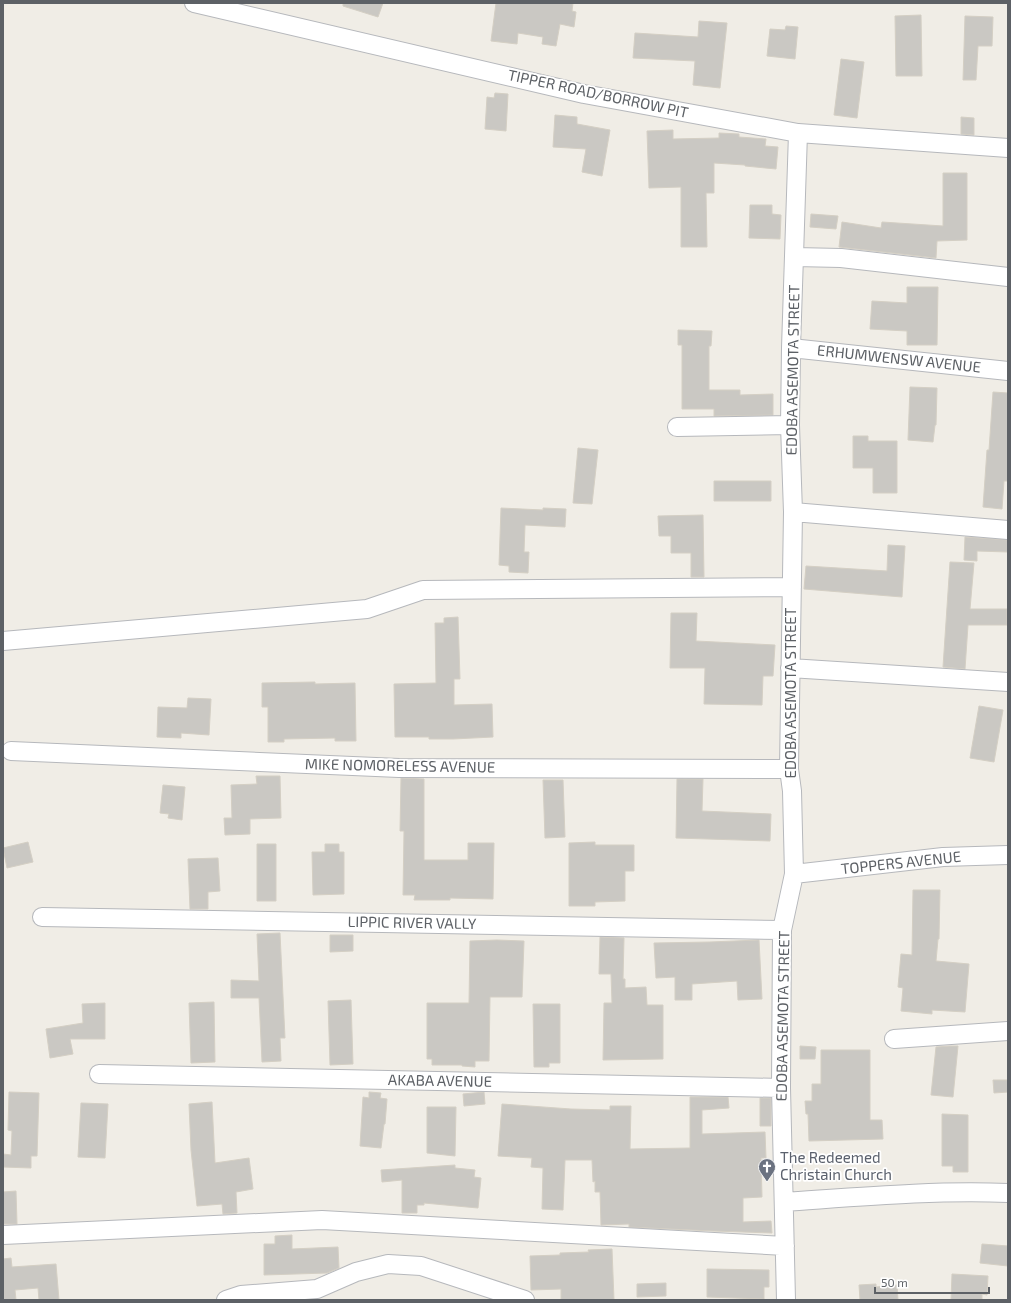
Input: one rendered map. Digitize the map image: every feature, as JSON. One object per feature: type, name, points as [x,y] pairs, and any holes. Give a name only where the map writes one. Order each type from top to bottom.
[{"type":"street","name":"TIPPER ROAD/BORROW PIT","points":[[194,3],[584,94],[798,133],[1008,148]]},
{"type":"street","name":"EDOBA ASEMOTA STREET","points":[[786,1300],[781,1088],[782,930],[794,874],[792,791],[789,769],[793,512],[790,425],[798,133]]},
{"type":"street","points":[[794,257],[841,258],[1008,277]]},
{"type":"street","name":"ERHUMWENSW AVENUE","points":[[791,348],[1008,371]]},
{"type":"street","points":[[678,427],[790,425]]},
{"type":"street","points":[[793,512],[1008,530]]},
{"type":"street","points":[[3,641],[368,609],[423,590],[792,587]]},
{"type":"street","points":[[790,668],[1008,682]]},
{"type":"street","name":"MIKE NOMORELESS AVENUE","points":[[11,751],[399,768],[789,769]]},
{"type":"street","name":"TOPPERS AVENUE","points":[[794,874],[943,857],[1008,855]]},
{"type":"street","name":"LIPPIC RIVER VALLY","points":[[42,917],[782,930]]},
{"type":"street","points":[[894,1038],[1008,1031]]},
{"type":"street","name":"AKABA AVENUE","points":[[99,1074],[781,1088]]},
{"type":"street","points":[[784,1202],[873,1196],[980,1192],[1008,1193]]},
{"type":"street","points":[[3,1235],[322,1220],[785,1246]]},
{"type":"street","points":[[233,1298],[317,1289],[356,1272],[388,1264],[421,1266],[525,1300]]},
{"type":"building","points":[[343,3],[383,3],[378,17],[343,6]]},
{"type":"building","points":[[496,3],[573,3],[572,11],[576,12],[574,27],[560,24],[556,46],[542,44],[543,37],[518,33],[517,44],[491,41]]},
{"type":"building","points":[[921,15],[922,76],[896,76],[895,16]]},
{"type":"building","points":[[965,16],[993,17],[992,46],[978,46],[976,80],[963,80]]},
{"type":"building","points":[[699,21],[727,23],[720,88],[693,85],[695,61],[633,58],[635,33],[698,37]]},
{"type":"building","points":[[786,26],[798,27],[795,59],[767,56],[770,29],[785,30]]},
{"type":"building","points":[[841,59],[864,62],[857,118],[834,115]]},
{"type":"building","points":[[495,93],[508,94],[506,131],[485,129],[487,97],[494,98]]},
{"type":"building","points":[[555,115],[577,117],[577,124],[610,130],[602,176],[582,172],[586,149],[553,147]]},
{"type":"building","points":[[961,117],[974,118],[974,135],[961,134]]},
{"type":"building","points":[[673,130],[673,139],[719,138],[719,133],[739,134],[739,137],[766,139],[765,146],[778,147],[776,169],[714,163],[714,193],[706,193],[707,247],[681,247],[681,187],[649,188],[647,131]]},
{"type":"building","points":[[943,173],[967,173],[967,240],[937,241],[936,258],[839,247],[842,222],[881,228],[882,222],[943,226]]},
{"type":"building","points":[[750,205],[772,205],[772,214],[781,215],[780,239],[749,238]]},
{"type":"building","points":[[811,214],[838,216],[836,229],[810,227]]},
{"type":"building","points":[[907,287],[938,287],[937,345],[907,345],[907,331],[870,329],[872,301],[907,303]]},
{"type":"building","points":[[678,330],[712,331],[711,346],[709,346],[709,390],[740,390],[740,395],[773,394],[773,415],[714,416],[714,409],[682,409],[682,345],[678,345]]},
{"type":"building","points":[[910,387],[937,388],[936,425],[933,442],[908,440]]},
{"type":"building","points":[[993,392],[1008,393],[1008,481],[1004,481],[1002,509],[983,507]]},
{"type":"building","points":[[853,436],[868,436],[868,441],[897,441],[897,493],[873,493],[873,468],[853,468]]},
{"type":"building","points":[[578,448],[598,450],[592,504],[573,503]]},
{"type":"building","points":[[714,481],[771,481],[771,501],[714,501]]},
{"type":"building","points":[[501,508],[543,510],[543,508],[566,509],[565,527],[525,525],[524,552],[529,552],[528,573],[509,572],[509,566],[499,565]]},
{"type":"building","points":[[703,515],[704,577],[691,577],[691,553],[671,553],[671,536],[659,536],[658,516]]},
{"type":"building","points":[[965,537],[1008,540],[1008,552],[977,551],[977,561],[964,560]]},
{"type":"building","points":[[888,545],[905,546],[902,597],[804,589],[806,566],[887,571]]},
{"type":"building","points":[[950,562],[974,563],[970,609],[1007,609],[1007,625],[968,625],[965,669],[943,667]]},
{"type":"building","points":[[671,613],[697,613],[696,641],[775,645],[773,676],[763,676],[762,705],[704,704],[705,668],[670,668]]},
{"type":"building","points":[[458,617],[460,679],[454,679],[454,705],[492,704],[493,737],[429,739],[429,737],[395,737],[394,684],[436,683],[435,623],[444,623],[444,618]]},
{"type":"building","points":[[315,682],[315,684],[355,683],[356,741],[335,741],[335,738],[284,739],[284,742],[268,742],[268,707],[262,707],[262,683]]},
{"type":"building","points":[[188,698],[211,699],[209,735],[181,733],[181,738],[157,737],[158,707],[187,708]]},
{"type":"building","points":[[979,706],[1003,710],[994,762],[970,758]]},
{"type":"building","points":[[256,776],[280,776],[281,818],[250,819],[250,834],[225,835],[224,818],[232,818],[231,785],[257,784]]},
{"type":"building","points":[[401,778],[424,779],[424,860],[468,860],[468,843],[494,843],[493,899],[450,898],[450,900],[414,900],[415,895],[403,895],[404,831],[400,831]]},
{"type":"building","points":[[677,779],[703,779],[702,811],[771,814],[770,841],[676,838]]},
{"type":"building","points":[[543,780],[563,780],[565,837],[545,838]]},
{"type":"building","points":[[163,785],[185,787],[182,820],[168,818],[169,814],[160,813]]},
{"type":"building","points":[[28,842],[33,862],[7,868],[3,848]]},
{"type":"building","points":[[595,842],[595,845],[634,845],[634,871],[625,871],[625,901],[595,902],[595,906],[569,906],[569,843]]},
{"type":"building","points":[[257,844],[276,844],[276,901],[257,901]]},
{"type":"building","points":[[325,844],[339,844],[339,852],[344,852],[344,894],[313,895],[312,852],[325,852]]},
{"type":"building","points":[[218,858],[220,891],[208,892],[208,909],[190,909],[188,859]]},
{"type":"building","points":[[913,890],[940,890],[939,939],[936,961],[969,964],[965,1012],[932,1010],[932,1014],[901,1011],[903,988],[898,987],[901,954],[912,955]]},
{"type":"building","points":[[280,933],[285,1038],[280,1038],[281,1061],[262,1062],[259,998],[231,998],[231,980],[259,981],[257,934]]},
{"type":"building","points":[[330,935],[353,935],[353,951],[330,952]]},
{"type":"building","points":[[600,937],[624,938],[623,979],[625,979],[625,988],[646,987],[647,1005],[663,1005],[663,1059],[603,1060],[604,1003],[612,1003],[611,974],[599,974]]},
{"type":"building","points":[[759,940],[762,999],[738,1000],[737,981],[692,984],[692,1000],[675,1000],[675,977],[656,978],[654,943]]},
{"type":"building","points":[[470,941],[524,941],[522,997],[490,997],[489,1061],[475,1061],[475,1067],[462,1065],[432,1065],[432,1059],[427,1059],[427,1003],[469,1003]]},
{"type":"building","points":[[351,1000],[353,1064],[330,1065],[328,1001]]},
{"type":"building","points":[[214,1002],[215,1062],[191,1063],[189,1003]]},
{"type":"building","points":[[105,1003],[105,1039],[70,1039],[73,1054],[50,1058],[46,1029],[83,1023],[82,1004]]},
{"type":"building","points":[[533,1004],[560,1004],[560,1063],[549,1063],[549,1067],[534,1067]]},
{"type":"building","points":[[800,1046],[816,1047],[815,1059],[800,1059]]},
{"type":"building","points":[[958,1046],[953,1097],[931,1095],[936,1047]]},
{"type":"building","points":[[821,1050],[870,1050],[870,1120],[882,1120],[883,1139],[809,1141],[808,1114],[806,1114],[805,1101],[812,1101],[812,1084],[821,1084]]},
{"type":"building","points":[[993,1080],[1008,1080],[1008,1092],[994,1093]]},
{"type":"building","points":[[9,1092],[39,1093],[37,1156],[31,1156],[31,1168],[3,1167],[3,1154],[11,1155],[12,1131],[8,1130]]},
{"type":"building","points":[[369,1092],[381,1093],[380,1098],[387,1099],[381,1148],[360,1146],[363,1097],[369,1098]]},
{"type":"building","points":[[484,1092],[485,1104],[464,1106],[463,1094]]},
{"type":"building","points":[[690,1097],[728,1097],[729,1108],[702,1110],[702,1134],[765,1132],[766,1158],[761,1158],[762,1197],[743,1198],[743,1222],[771,1221],[772,1233],[629,1227],[629,1224],[601,1225],[600,1192],[595,1192],[592,1160],[565,1160],[563,1210],[542,1209],[543,1168],[531,1167],[532,1158],[498,1156],[502,1104],[610,1110],[610,1106],[631,1106],[630,1149],[690,1148]]},
{"type":"building","points":[[760,1098],[771,1098],[771,1126],[760,1126]]},
{"type":"building","points":[[212,1102],[215,1163],[249,1158],[253,1189],[236,1192],[237,1213],[223,1214],[222,1204],[197,1206],[191,1150],[189,1104]]},
{"type":"building","points":[[81,1103],[108,1104],[105,1158],[78,1157]]},
{"type":"building","points":[[427,1107],[456,1107],[455,1156],[427,1153]]},
{"type":"building","points":[[942,1114],[968,1115],[968,1172],[953,1172],[953,1166],[942,1166]]},
{"type":"building","points":[[455,1165],[455,1168],[475,1170],[474,1177],[481,1178],[478,1208],[424,1203],[424,1205],[417,1205],[417,1213],[402,1213],[402,1180],[382,1182],[381,1170]]},
{"type":"building","points":[[16,1191],[17,1224],[3,1224],[3,1192]]},
{"type":"building","points":[[292,1235],[292,1249],[338,1247],[339,1268],[327,1273],[264,1275],[264,1244],[275,1244],[275,1236]]},
{"type":"building","points":[[982,1244],[1008,1246],[1008,1266],[980,1263]]},
{"type":"building","points":[[612,1249],[614,1300],[561,1300],[561,1289],[531,1290],[530,1256],[560,1255],[560,1253],[589,1252],[588,1250]]},
{"type":"building","points":[[11,1258],[12,1267],[56,1264],[59,1300],[39,1300],[38,1288],[15,1290],[16,1300],[3,1300],[3,1259]]},
{"type":"building","points":[[707,1269],[769,1270],[769,1287],[764,1287],[764,1299],[707,1297]]},
{"type":"building","points":[[952,1274],[988,1276],[987,1295],[982,1294],[982,1300],[951,1300]]},
{"type":"building","points":[[666,1283],[666,1296],[637,1297],[637,1284]]},
{"type":"building","points":[[876,1284],[876,1287],[897,1285],[898,1300],[860,1300],[859,1285]]},
{"type":"place","name":"The Redeemed Christain Church","points":[[767,1182]]}]
